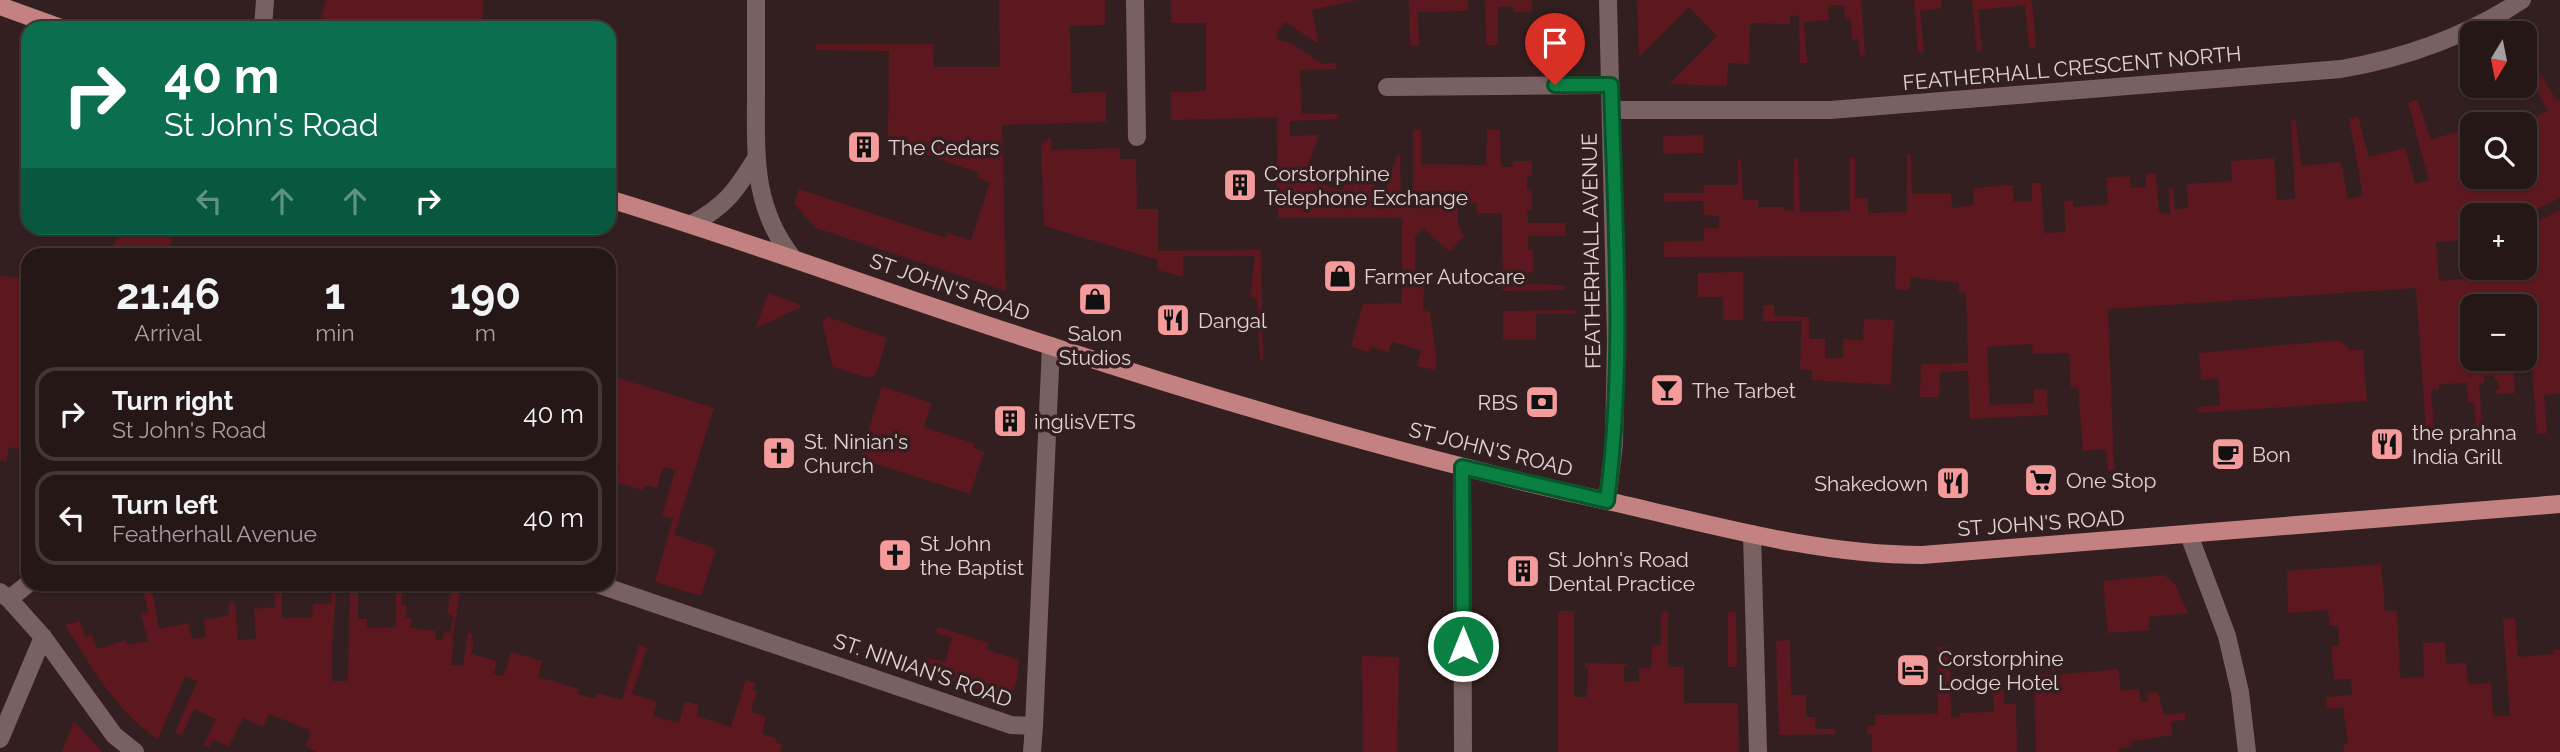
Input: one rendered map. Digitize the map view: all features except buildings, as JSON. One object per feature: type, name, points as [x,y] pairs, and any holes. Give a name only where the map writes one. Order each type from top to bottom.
[{"type":"main road","points":[[0,6],[42,21]]},
{"type":"main road","name":"ST JOHN'S ROAD","points":[[616,201],[792,257],[1051,346],[1310,425],[1462,467],[1607,501],[1752,534],[1860,552],[1900,555],[2020,548],[2080,541],[2189,535],[2560,504]]},
{"type":"street","points":[[264,21],[265,0]]},
{"type":"street","points":[[756,0],[755,160],[762,200],[769,221],[792,257]]},
{"type":"street","points":[[1135,0],[1137,137]]},
{"type":"street","name":"FEATHERHALL AVENUE","points":[[1607,501],[1614,444],[1615,373],[1608,0]]},
{"type":"street","name":"FEATHERHALL CRESCENT NORTH","points":[[1611,110],[1830,110],[2341,69],[2434,45],[2479,26],[2522,0]]},
{"type":"street","points":[[1387,87],[1611,85]]},
{"type":"street","points":[[692,225],[734,193],[755,160]]},
{"type":"street","name":"ST. NINIAN'S ROAD","points":[[616,590],[1011,725],[1034,726],[1051,346]]},
{"type":"street","points":[[1462,467],[1463,752]]},
{"type":"street","points":[[1752,534],[1758,752]]},
{"type":"street","points":[[2189,535],[2227,636],[2240,692],[2247,752]]},
{"type":"street","points":[[21,587],[5,595],[43,637],[114,735],[135,752]]},
{"type":"street","points":[[0,739],[43,637]]},
{"type":"street","points":[[1032,752],[1034,726]]},
{"type":"shaded area","points":[[326,0],[483,0],[481,21],[334,21],[321,17]]},
{"type":"shaded area","points":[[999,0],[1105,0],[1105,25],[1070,26],[1071,93],[1106,92],[1106,122],[1002,125],[1006,291],[816,228],[794,204],[799,189],[946,238],[948,233],[971,240],[990,182],[978,178],[979,173],[888,141],[889,51],[816,50],[816,44],[933,44],[934,67],[1000,67]]},
{"type":"shaded area","points":[[1171,0],[1358,0],[1312,10],[1319,44],[1285,22],[1277,33],[1277,40],[1291,43],[1323,64],[1336,63],[1336,69],[1300,70],[1302,114],[1337,114],[1338,119],[1290,121],[1290,136],[1319,135],[1309,164],[1329,171],[1324,185],[1342,191],[1348,177],[1386,189],[1397,155],[1400,156],[1401,204],[1413,205],[1413,129],[1421,130],[1421,164],[1486,165],[1487,130],[1500,130],[1501,167],[1512,167],[1513,161],[1532,161],[1532,176],[1527,176],[1527,189],[1532,189],[1532,210],[1527,211],[1528,223],[1566,223],[1565,236],[1528,236],[1528,249],[1533,250],[1533,272],[1528,273],[1528,284],[1564,285],[1565,290],[1503,291],[1502,213],[1477,213],[1477,203],[1458,204],[1458,225],[1464,236],[1450,252],[1423,228],[1415,236],[1415,274],[1424,283],[1423,310],[1430,312],[1437,361],[1435,370],[1417,366],[1421,350],[1392,342],[1389,352],[1371,347],[1369,352],[1351,347],[1363,304],[1402,303],[1402,218],[1278,218],[1277,117],[1171,120],[1171,92],[1206,91],[1206,23],[1171,23]]},
{"type":"shaded area","points":[[1409,0],[1468,0],[1468,11],[1418,12],[1419,46],[1410,46]]},
{"type":"shaded area","points":[[1485,0],[1532,0],[1532,12],[1513,12],[1513,6],[1498,7],[1498,45],[1486,45]]},
{"type":"shaded area","points":[[1637,0],[1861,0],[1865,55],[1860,56],[1858,39],[1852,40],[1851,19],[1845,19],[1844,5],[1828,5],[1829,20],[1804,22],[1807,63],[1800,63],[1799,16],[1790,15],[1790,24],[1750,23],[1749,64],[1728,63],[1727,86],[1669,84],[1717,36],[1689,7],[1639,57]]},
{"type":"shaded area","points":[[1914,0],[1941,0],[1942,8],[1920,11],[1924,52],[1918,52]]},
{"type":"shaded area","points":[[1972,0],[2032,0],[2036,47],[2029,48],[2025,5],[1978,10],[1982,51],[1977,52]]},
{"type":"shaded area","points":[[2538,70],[2556,99],[2560,100],[2560,198],[2537,209],[2537,203],[2460,203],[2460,240],[2436,242],[2439,281],[2488,280],[2489,283],[2537,280],[2537,222],[2560,210],[2560,394],[2544,395],[2547,433],[2537,434],[2532,371],[2537,371],[2537,294],[2460,294],[2460,371],[2514,371],[2515,393],[2496,394],[2499,389],[2498,380],[2495,380],[2494,375],[2484,376],[2484,383],[2479,384],[2483,438],[2477,438],[2474,402],[2468,402],[2467,383],[2439,384],[2439,389],[2431,390],[2435,442],[2427,442],[2416,288],[2108,309],[2114,470],[2108,471],[2106,449],[2083,451],[2078,387],[2071,388],[2069,353],[2033,354],[2032,344],[1987,347],[1990,405],[2034,403],[2034,389],[2047,389],[2048,415],[1970,419],[1968,371],[1940,372],[1939,397],[1920,397],[1921,364],[1968,363],[1966,293],[1959,292],[1959,283],[1911,277],[1909,290],[1895,289],[1896,256],[1664,257],[1664,242],[1704,241],[1704,228],[1719,228],[1719,216],[1704,215],[1703,201],[1664,202],[1664,193],[1703,193],[1704,185],[1738,185],[1738,159],[1741,159],[1743,200],[1758,200],[1758,207],[1784,207],[1785,211],[1794,210],[1794,159],[1798,158],[1800,212],[1850,211],[1850,158],[1855,158],[1855,198],[1868,198],[1868,213],[1907,212],[1907,155],[1911,154],[1912,194],[1951,194],[1952,208],[1974,205],[1973,188],[2013,185],[2014,202],[2032,201],[2032,183],[2041,183],[2044,233],[2066,232],[2064,201],[2073,200],[2074,207],[2108,204],[2106,178],[2130,176],[2131,188],[2146,187],[2146,174],[2156,174],[2159,213],[2170,214],[2169,189],[2173,188],[2175,209],[2188,208],[2187,184],[2232,181],[2231,161],[2274,158],[2277,200],[2295,199],[2291,121],[2296,120],[2301,166],[2341,162],[2348,199],[2363,195],[2349,119],[2358,116],[2369,157],[2405,148],[2415,184],[2429,180],[2408,103],[2417,99],[2431,140],[2460,131],[2460,189],[2537,189],[2537,116],[2548,111],[2538,92]]},
{"type":"shaded area","points":[[1703,135],[1703,153],[1663,154],[1663,136]]},
{"type":"shaded area","points":[[1051,137],[1051,150],[1120,148],[1120,159],[1136,159],[1137,209],[1158,209],[1158,251],[1261,250],[1263,361],[1260,360],[1257,299],[1250,297],[1255,256],[1183,256],[1183,277],[1158,270],[1158,260],[1044,226],[1041,145]]},
{"type":"shaded area","points":[[117,235],[173,235],[169,248],[113,248]]},
{"type":"shaded area","points":[[1743,272],[1743,320],[1723,320],[1723,297],[1698,297],[1698,273]]},
{"type":"shaded area","points":[[0,276],[21,278],[21,450],[9,447],[6,462],[0,460]]},
{"type":"shaded area","points":[[768,293],[801,307],[756,328]]},
{"type":"shaded area","points":[[1763,305],[1774,305],[1775,316],[1809,317],[1809,339],[1825,339],[1825,358],[1843,358],[1843,339],[1863,340],[1864,319],[1894,320],[1891,385],[1811,380],[1812,370],[1800,369],[1802,321],[1763,321]]},
{"type":"shaded area","points":[[1575,310],[1575,314],[1536,314],[1536,340],[1503,340],[1503,311]]},
{"type":"shaded area","points":[[828,317],[887,338],[876,374],[868,378],[833,367],[822,322]]},
{"type":"shaded area","points":[[2339,340],[2350,350],[2363,350],[2367,401],[2199,413],[2198,407],[2220,405],[2218,378],[2201,380],[2199,353]]},
{"type":"shaded area","points":[[616,377],[714,408],[674,535],[716,549],[701,596],[655,582],[673,519],[662,516],[675,470],[663,467],[657,488],[645,485],[643,490],[616,482],[620,466],[616,465]]},
{"type":"shaded area","points":[[882,386],[931,403],[924,427],[975,444],[974,448],[984,452],[970,494],[860,459]]},
{"type":"shaded area","points":[[2381,564],[2385,611],[2397,611],[2400,678],[2424,677],[2423,643],[2445,642],[2446,664],[2466,663],[2468,684],[2491,683],[2493,716],[2510,716],[2503,619],[2515,618],[2518,657],[2553,654],[2553,650],[2560,650],[2560,752],[2344,752],[2343,745],[2348,744],[2343,707],[2327,709],[2326,697],[2352,695],[2351,679],[2320,680],[2334,679],[2331,646],[2339,645],[2338,626],[2330,626],[2328,610],[2288,613],[2287,571]]},
{"type":"shaded area","points":[[2164,575],[2175,584],[2188,613],[2149,617],[2150,630],[2108,633],[2103,581]]},
{"type":"shaded area","points":[[143,591],[153,591],[159,629],[188,623],[192,639],[206,637],[204,620],[229,615],[229,603],[235,603],[238,640],[256,639],[254,609],[275,607],[274,591],[282,591],[282,618],[312,618],[313,604],[332,604],[332,591],[336,591],[332,681],[348,681],[350,591],[358,591],[358,619],[367,619],[367,628],[396,627],[396,591],[402,591],[401,604],[407,606],[405,617],[412,619],[410,628],[436,631],[435,639],[442,641],[444,632],[450,633],[453,616],[447,614],[451,591],[460,591],[451,665],[463,666],[468,632],[473,634],[471,654],[497,661],[493,674],[504,676],[511,652],[542,661],[538,677],[579,689],[578,694],[595,699],[597,693],[622,700],[639,645],[647,648],[632,694],[657,702],[653,716],[679,723],[685,701],[699,705],[697,716],[731,727],[746,680],[755,683],[753,690],[757,691],[751,712],[766,717],[762,734],[776,738],[775,742],[783,745],[780,752],[317,752],[305,746],[311,735],[309,730],[269,714],[263,727],[243,718],[229,746],[213,740],[209,747],[204,745],[216,719],[194,709],[182,735],[175,733],[197,681],[185,676],[158,739],[117,702],[65,625],[80,621],[85,636],[92,635],[97,649],[126,640],[127,645],[148,641],[141,614],[148,611]]},
{"type":"shaded area","points":[[1558,611],[1574,611],[1574,697],[1587,697],[1588,667],[1585,667],[1585,663],[1628,664],[1624,667],[1624,682],[1639,682],[1639,668],[1651,668],[1652,645],[1661,645],[1661,612],[1668,612],[1668,667],[1684,667],[1684,703],[1738,703],[1739,752],[1558,752]]},
{"type":"shaded area","points":[[1728,612],[1736,612],[1737,667],[1728,667]]},
{"type":"shaded area","points":[[938,627],[989,643],[987,650],[1019,660],[1013,690],[1005,696],[998,696],[924,672],[928,658],[945,662],[952,638],[936,633]]},
{"type":"shaded area","points":[[1790,640],[1791,695],[1806,695],[1806,717],[1815,717],[1815,729],[1835,729],[1835,734],[1779,735],[1776,641]]},
{"type":"shaded area","points":[[1937,647],[1950,647],[1951,717],[1960,718],[1960,713],[1994,712],[1993,689],[2004,689],[2004,704],[2016,704],[2017,752],[1872,752],[1872,735],[1867,734],[1867,726],[1875,726],[1875,715],[1938,714]]},
{"type":"shaded area","points":[[1362,656],[1399,657],[1397,752],[1363,752]]},
{"type":"shaded area","points":[[2052,656],[2057,675],[2118,669],[2121,691],[2139,689],[2141,702],[2148,701],[2147,693],[2158,692],[2164,715],[2185,713],[2186,719],[2171,722],[2172,735],[2131,741],[2132,747],[2119,748],[2119,752],[2036,752],[2034,674],[2052,674]]},
{"type":"shaded area","points":[[74,721],[102,752],[62,752]]},
{"type":"place","name":"The Cedars","points":[[864,147]]},
{"type":"place","name":"Corstorphine Telephone Exchange","points":[[1240,185]]},
{"type":"place","name":"Farmer Autocare","points":[[1340,276]]},
{"type":"place","name":"Salon Studios","points":[[1095,299]]},
{"type":"place","name":"Dangal","points":[[1173,320]]},
{"type":"place","name":"The Tarbet","points":[[1667,390]]},
{"type":"place","name":"RBS","points":[[1542,402]]},
{"type":"place","name":"inglisVETS","points":[[1010,421]]},
{"type":"place","name":"the prahna India Grill","points":[[2387,444]]},
{"type":"place","name":"St. Ninian's Church","points":[[779,453]]},
{"type":"place","name":"Bon","points":[[2228,454]]},
{"type":"place","name":"One Stop","points":[[2041,480]]},
{"type":"place","name":"Shakedown","points":[[1953,483]]},
{"type":"place","name":"St John the Baptist","points":[[895,555]]},
{"type":"place","name":"St John's Road Dental Practice","points":[[1523,571]]},
{"type":"place","name":"Corstorphine Lodge Hotel","points":[[1913,670]]},
{"type":"route","points":[[1463,646],[1462,467],[1607,501],[1614,444],[1616,320],[1611,85],[1555,85]]}]
